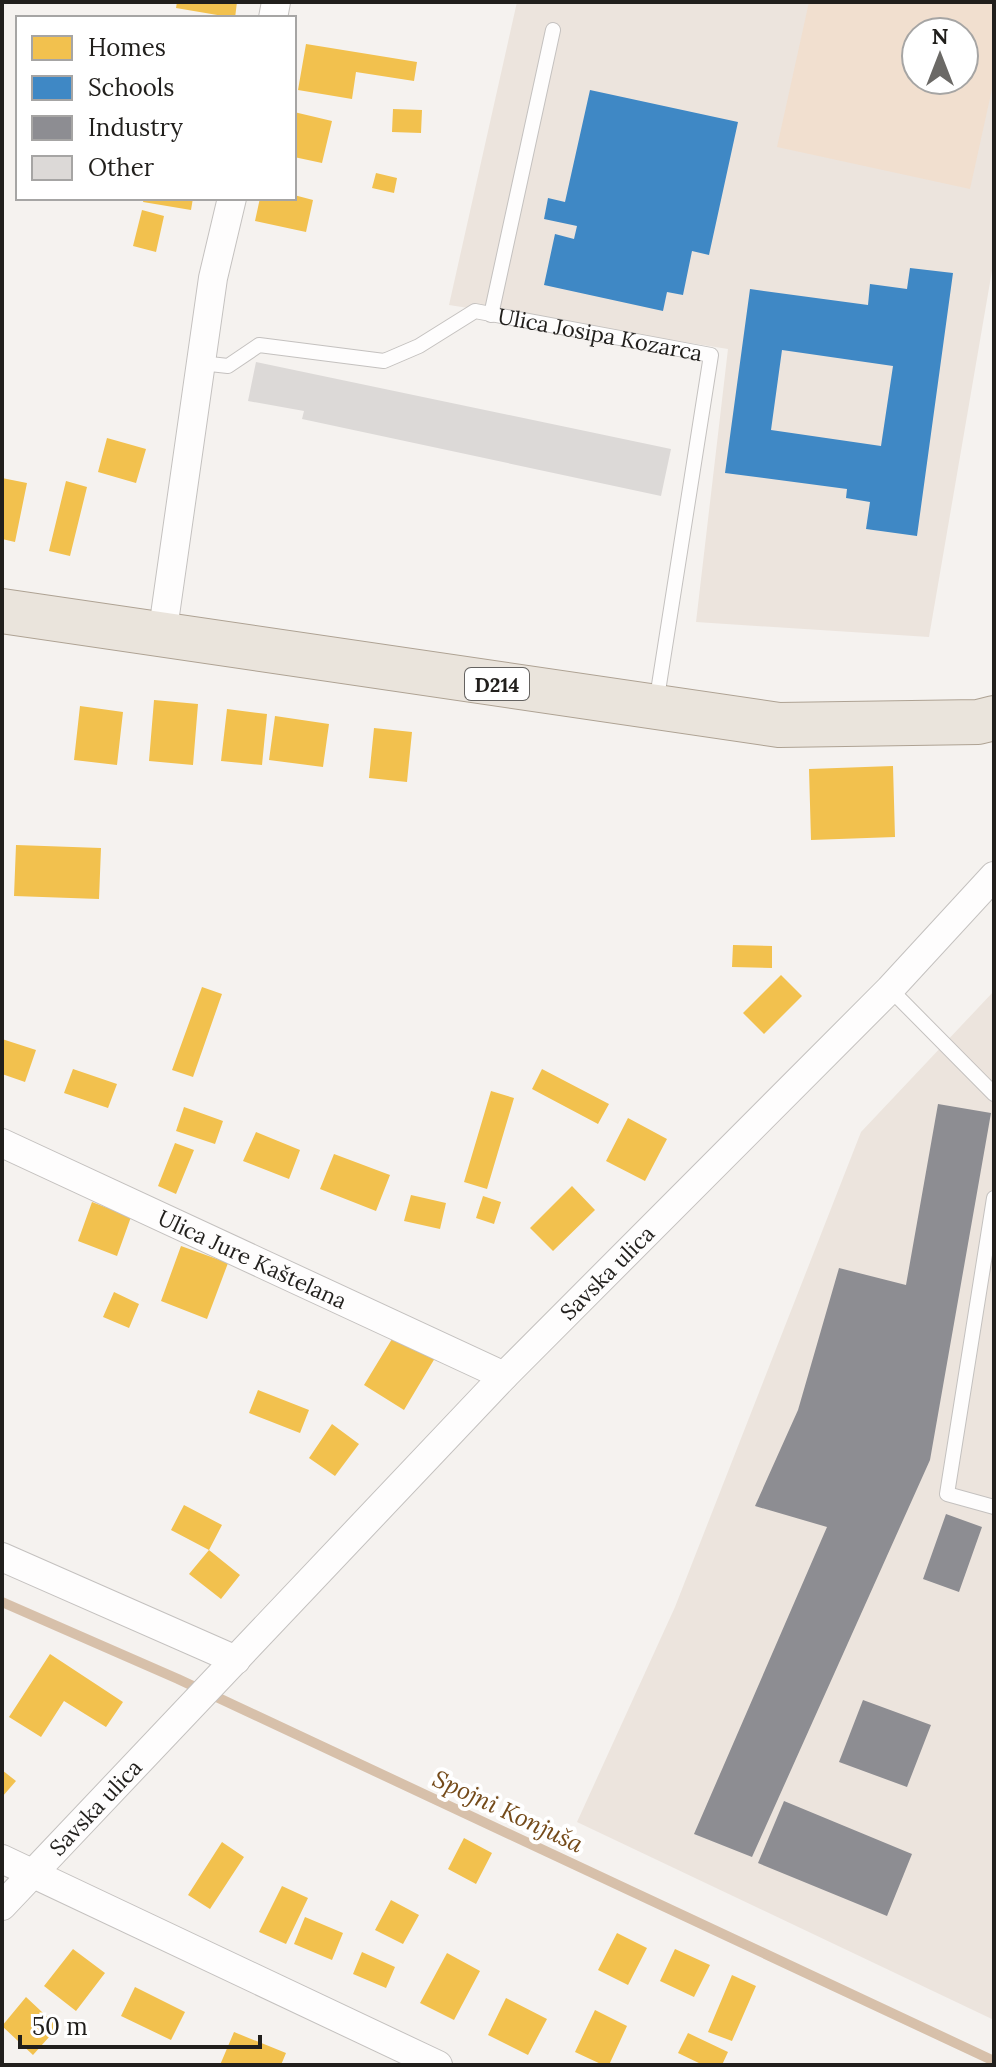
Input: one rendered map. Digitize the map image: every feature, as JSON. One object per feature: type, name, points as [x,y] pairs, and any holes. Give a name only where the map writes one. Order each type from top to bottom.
[{"type":"main road","name":"D214","points":[[2,611],[779,725],[978,722],[994,718]]},
{"type":"street","points":[[162,636],[213,278],[232,200]]},
{"type":"street","name":"Savska ulica","points":[[2,1906],[504,1376],[890,989],[994,876]]},
{"type":"street","name":"Ulica Jure Kaštelana","points":[[2,1143],[504,1376]]},
{"type":"street","points":[[2,1557],[230,1666]]},
{"type":"street","points":[[2,1859],[438,2065]]},
{"type":"lane","points":[[491,315],[553,30]]},
{"type":"lane","name":"Ulica Josipa Kozarca","points":[[201,363],[228,366],[259,345],[384,361],[419,346],[475,311],[711,355],[656,707]]},
{"type":"lane","points":[[890,989],[994,1094]]},
{"type":"lane","points":[[994,1198],[947,1494],[994,1507]]},
{"type":"shaded area","points":[[517,2],[994,2],[994,259],[929,637],[696,622],[728,349],[449,305]]},
{"type":"shaded area","points":[[809,2],[994,2],[994,80],[970,189],[777,147]]},
{"type":"shaded area","points":[[994,991],[994,2020],[577,1822],[675,1607],[861,1132]]},
{"type":"building: Homes","points":[[177,2],[237,2],[235,16],[176,8]]},
{"type":"building: Homes","points":[[306,44],[417,62],[414,81],[356,72],[352,99],[298,90]]},
{"type":"building: Homes","points":[[393,109],[422,110],[421,133],[392,132]]},
{"type":"building: Homes","points":[[296,112],[332,121],[322,163],[296,157]]},
{"type":"building: Homes","points":[[376,173],[397,178],[394,193],[372,188]]},
{"type":"building: Homes","points":[[296,196],[313,200],[306,232],[255,221],[260,200],[296,200]]},
{"type":"building: Homes","points":[[144,200],[193,200],[191,210]]},
{"type":"building: Homes","points":[[142,210],[164,216],[156,252],[133,246]]},
{"type":"building: Homes","points":[[107,438],[146,449],[136,483],[98,472]]},
{"type":"building: Homes","points":[[2,478],[27,483],[15,542],[2,539]]},
{"type":"building: Homes","points":[[66,481],[87,487],[70,556],[49,551]]},
{"type":"building: Homes","points":[[154,700],[198,704],[193,765],[149,761]]},
{"type":"building: Homes","points":[[80,706],[123,712],[117,765],[74,760]]},
{"type":"building: Homes","points":[[227,709],[267,714],[262,765],[221,761]]},
{"type":"building: Homes","points":[[275,716],[329,724],[323,767],[269,760]]},
{"type":"building: Homes","points":[[374,728],[412,732],[407,782],[369,778]]},
{"type":"building: Homes","points":[[893,766],[895,837],[811,840],[809,769]]},
{"type":"building: Homes","points":[[16,845],[101,848],[99,899],[14,896]]},
{"type":"building: Homes","points":[[733,945],[772,946],[772,968],[732,967]]},
{"type":"building: Homes","points":[[781,975],[802,996],[764,1034],[743,1013]]},
{"type":"building: Homes","points":[[202,987],[222,994],[193,1077],[172,1070]]},
{"type":"building: Homes","points":[[2,1039],[36,1050],[25,1082],[2,1074]]},
{"type":"building: Homes","points":[[73,1069],[117,1084],[108,1108],[64,1093]]},
{"type":"building: Homes","points":[[542,1069],[609,1104],[598,1124],[532,1089]]},
{"type":"building: Homes","points":[[491,1091],[514,1098],[487,1189],[464,1182]]},
{"type":"building: Homes","points":[[184,1107],[223,1121],[215,1144],[176,1131]]},
{"type":"building: Homes","points":[[628,1118],[667,1139],[645,1181],[606,1161]]},
{"type":"building: Homes","points":[[256,1132],[300,1150],[289,1179],[243,1161]]},
{"type":"building: Homes","points":[[175,1143],[194,1150],[176,1194],[158,1186]]},
{"type":"building: Homes","points":[[334,1154],[390,1175],[376,1211],[320,1189]]},
{"type":"building: Homes","points":[[572,1186],[595,1210],[553,1251],[530,1228]]},
{"type":"building: Homes","points":[[411,1195],[446,1203],[440,1229],[404,1221]]},
{"type":"building: Homes","points":[[483,1196],[501,1202],[494,1224],[476,1218]]},
{"type":"building: Homes","points":[[92,1202],[131,1217],[117,1256],[78,1241]]},
{"type":"building: Homes","points":[[181,1246],[228,1263],[207,1319],[161,1301]]},
{"type":"building: Homes","points":[[114,1292],[139,1304],[129,1328],[103,1317]]},
{"type":"building: Homes","points":[[395,1334],[435,1358],[404,1410],[364,1385]]},
{"type":"building: Homes","points":[[258,1390],[309,1410],[300,1433],[249,1413]]},
{"type":"building: Homes","points":[[332,1424],[359,1444],[335,1476],[309,1458]]},
{"type":"building: Homes","points":[[184,1505],[222,1525],[209,1550],[171,1530]]},
{"type":"building: Homes","points":[[209,1550],[240,1575],[221,1599],[189,1574]]},
{"type":"building: Homes","points":[[50,1654],[123,1702],[106,1727],[64,1701],[41,1737],[9,1717]]},
{"type":"building: Homes","points":[[2,1770],[16,1781],[2,1797]]},
{"type":"building: Homes","points":[[464,1838],[492,1853],[476,1884],[448,1869]]},
{"type":"building: Homes","points":[[222,1842],[244,1857],[210,1909],[188,1895]]},
{"type":"building: Homes","points":[[282,1886],[308,1898],[286,1944],[259,1932]]},
{"type":"building: Homes","points":[[391,1900],[419,1915],[403,1944],[375,1930]]},
{"type":"building: Homes","points":[[305,1917],[343,1933],[332,1960],[294,1944]]},
{"type":"building: Homes","points":[[617,1933],[647,1948],[628,1985],[598,1970]]},
{"type":"building: Homes","points":[[73,1949],[105,1973],[76,2011],[44,1986]]},
{"type":"building: Homes","points":[[675,1949],[710,1965],[694,1997],[660,1981]]},
{"type":"building: Homes","points":[[362,1952],[395,1967],[386,1988],[353,1974]]},
{"type":"building: Homes","points":[[447,1953],[480,1971],[454,2020],[420,2003]]},
{"type":"building: Homes","points":[[732,1975],[756,1986],[732,2041],[708,2032]]},
{"type":"building: Homes","points":[[135,1987],[185,2012],[171,2040],[121,2016]]},
{"type":"building: Homes","points":[[26,1997],[58,2027],[33,2055],[2,2026]]},
{"type":"building: Homes","points":[[506,1998],[547,2019],[528,2055],[488,2035]]},
{"type":"building: Homes","points":[[595,2010],[627,2026],[609,2065],[575,2052]]},
{"type":"building: Homes","points":[[234,2032],[286,2053],[281,2065],[220,2065]]},
{"type":"building: Homes","points":[[688,2033],[728,2052],[722,2065],[703,2065],[678,2053]]},
{"type":"building: Schools","points":[[590,90],[738,122],[709,255],[692,251],[683,295],[667,292],[663,311],[544,285],[555,234],[574,239],[577,226],[544,219],[548,198],[565,202]]},
{"type":"building: Schools","points":[[910,268],[953,273],[917,536],[866,529],[870,502],[846,498],[847,489],[725,473],[750,289],[868,305],[870,284],[907,289]],"holes":[[[782,350],[893,366],[881,446],[771,430]]]},
{"type":"building: Industry","points":[[938,1104],[991,1113],[930,1460],[752,1857],[694,1834],[827,1527],[755,1506],[798,1410],[839,1268],[906,1285]]},
{"type":"building: Industry","points":[[946,1514],[982,1527],[959,1592],[923,1579]]},
{"type":"building: Industry","points":[[863,1700],[931,1725],[907,1787],[839,1762]]},
{"type":"building: Industry","points":[[784,1801],[912,1854],[887,1916],[758,1863]]},
{"type":"building: Other","points":[[256,362],[671,449],[661,496],[302,419],[304,411],[248,401]]},
{"type":"waterway","name":"Spojni Konjuša","points":[[2,1602],[178,1679],[994,2061]]}]
